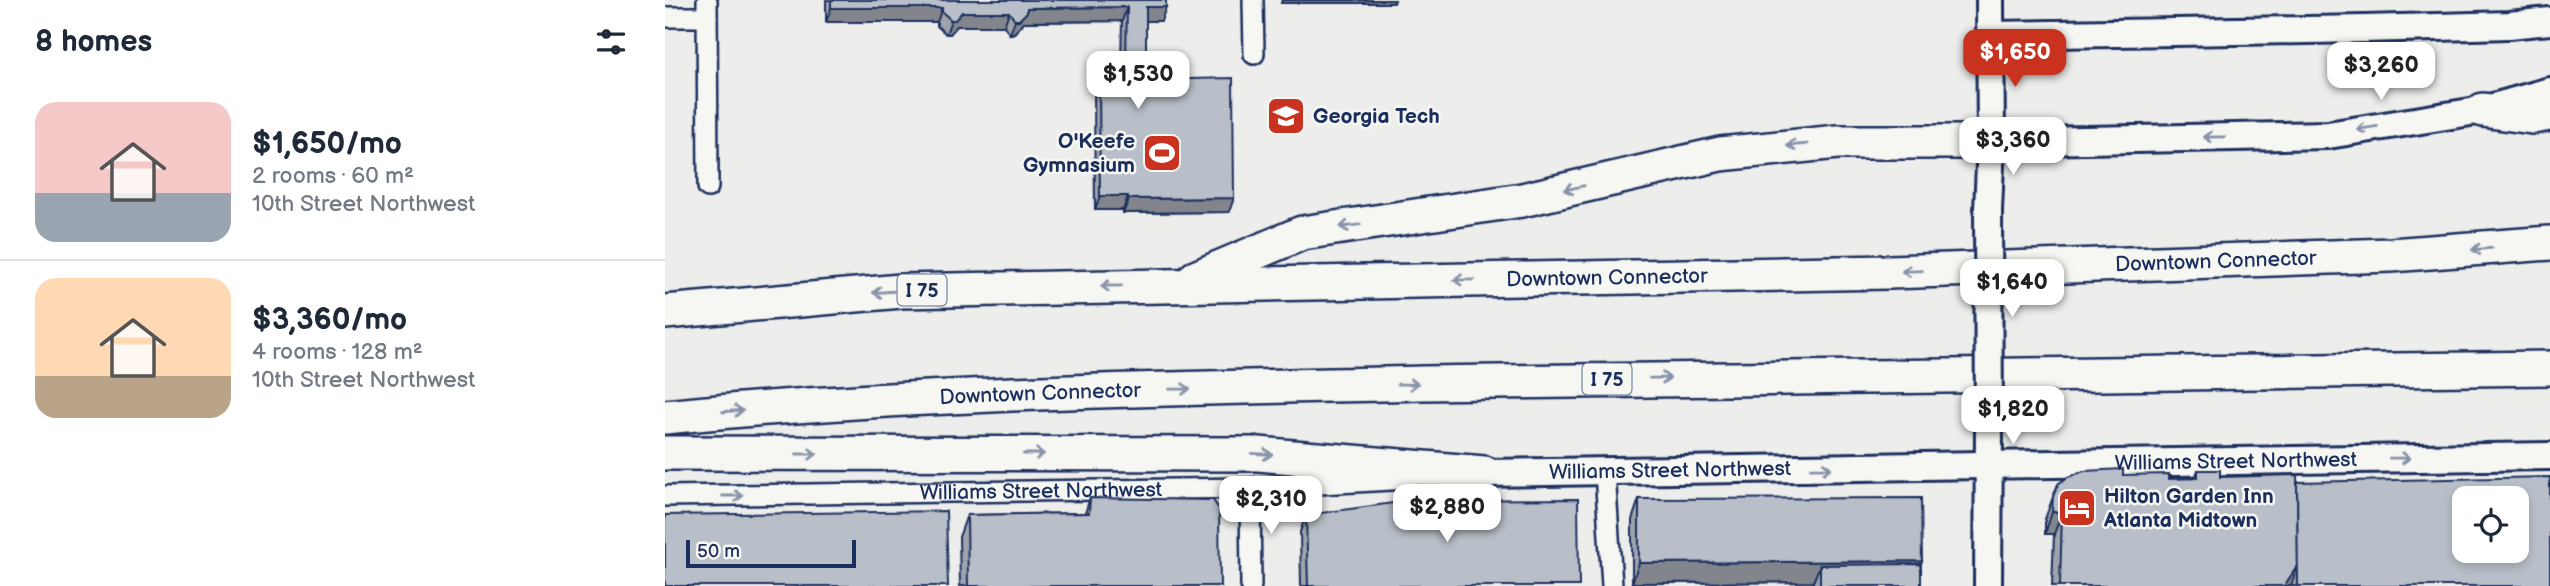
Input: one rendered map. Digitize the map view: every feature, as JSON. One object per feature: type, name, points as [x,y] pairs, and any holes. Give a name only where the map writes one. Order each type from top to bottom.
[{"type":"highway","points":[[2483,110],[2532,117],[2550,114]]},
{"type":"highway","points":[[1179,285],[1302,233],[1522,200],[1720,154],[1838,142],[1991,142]]},
{"type":"highway","name":"Downtown Connector","points":[[665,312],[901,291],[1889,272],[2391,255],[2550,243]]},
{"type":"highway","name":"Downtown Connector","points":[[665,417],[939,396],[1171,389],[1806,375],[2550,368]]},
{"type":"highway","points":[[665,453],[1258,453],[1484,473]]},
{"type":"street","points":[[1253,0],[1254,54]]},
{"type":"street","points":[[1988,586],[1990,0]]},
{"type":"street","points":[[665,17],[707,8],[708,187]]},
{"type":"street","points":[[1991,35],[2351,30],[2509,25],[2550,21]]},
{"type":"street","points":[[1991,142],[2328,135],[2483,110],[2550,91]]},
{"type":"street","name":"Williams Street Northwest","points":[[665,496],[1250,488],[1484,473],[2550,456]]},
{"type":"street","points":[[1605,471],[1612,586]]},
{"type":"street","points":[[1250,488],[1251,586]]},
{"type":"building","name":"O'Keefe Gymnasium","points":[[831,0],[1166,0],[1166,7],[1146,7],[1146,80],[1233,78],[1234,198],[1129,199],[1128,196],[1100,196],[1099,83],[1119,83],[1118,59],[1126,59],[1127,7],[1027,8],[1027,12],[1019,20],[1015,20],[1009,12],[962,12],[955,20],[951,20],[942,12],[942,8],[831,8]]},
{"type":"building","points":[[2123,469],[2123,475],[2169,474],[2169,479],[2198,478],[2198,470],[2220,470],[2220,477],[2297,475],[2298,565],[2284,586],[2060,586],[2062,512],[2052,512],[2053,497],[2058,484],[2084,471]]},
{"type":"building","points":[[2550,477],[2550,586],[2298,586],[2297,482]]},
{"type":"building","points":[[1090,498],[1213,500],[1219,509],[1220,586],[968,586],[967,515],[1089,513]]},
{"type":"building","points":[[1921,498],[1922,561],[1639,563],[1639,499]]},
{"type":"building","points":[[1578,499],[1579,586],[1308,586],[1306,515],[1415,500]]},
{"type":"building","points":[[946,511],[948,586],[665,586],[665,515]]},
{"type":"building","points":[[1921,564],[1921,586],[1820,586],[1820,565]]},
{"type":"place","name":"Georgia Tech","points":[[1286,116]]},
{"type":"place","name":"O'Keefe Gymnasium","points":[[1162,153]]},
{"type":"place","name":"Hilton Garden Inn Atlanta Midtown","points":[[2077,508]]}]
